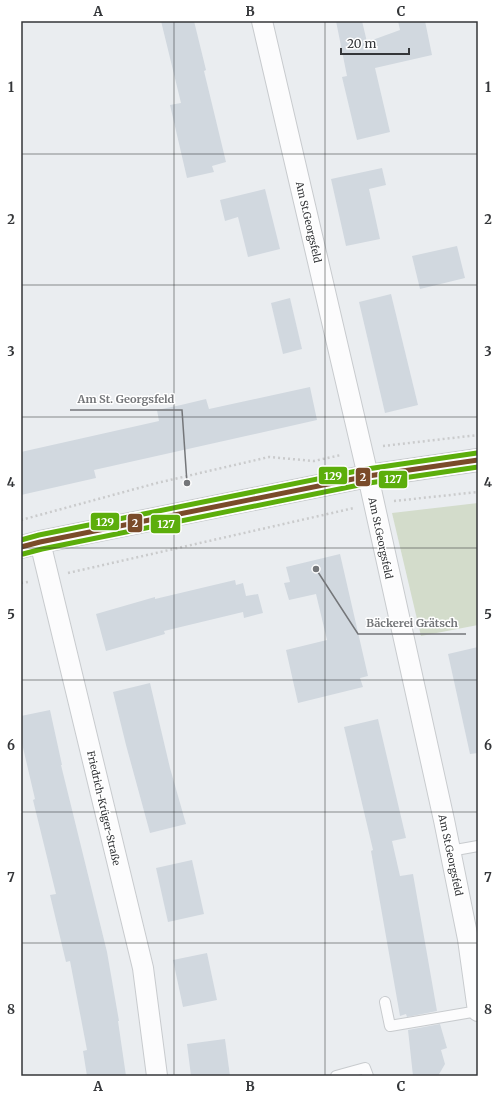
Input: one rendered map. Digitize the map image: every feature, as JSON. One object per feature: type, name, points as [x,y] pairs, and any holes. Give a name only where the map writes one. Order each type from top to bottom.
[{"type":"main road","points":[[31,545],[368,476],[478,460]]},
{"type":"street","name":"Am St.Georgsfeld","points":[[262,21],[368,476],[450,851],[468,939],[478,1007]]},
{"type":"street","name":"Friedrich-Krüger-Straße","points":[[31,545],[49,577],[142,968],[157,1076]]},
{"type":"lane","points":[[450,851],[478,846]]},
{"type":"lane","points":[[385,1002],[390,1026],[478,1007]]},
{"type":"lane","points":[[336,1076],[365,1068],[368,1076]]},
{"type":"path","points":[[21,520],[157,483],[269,457],[314,461],[361,450],[478,435]]},
{"type":"path","points":[[21,583],[373,504],[478,492]]},
{"type":"green space","points":[[478,503],[478,625],[421,636],[392,513]]},
{"type":"building","points":[[161,21],[194,21],[206,70],[204,71],[226,162],[212,166],[214,172],[187,178],[170,105],[181,103]]},
{"type":"building","points":[[336,21],[362,21],[367,42],[400,30],[398,21],[425,21],[432,55],[375,68],[390,132],[357,140],[342,77],[347,76]]},
{"type":"building","points":[[382,168],[386,185],[369,189],[380,239],[346,246],[331,179]]},
{"type":"building","points":[[265,189],[280,249],[248,257],[238,217],[225,221],[220,200]]},
{"type":"building","points":[[457,246],[465,278],[420,289],[412,256]]},
{"type":"building","points":[[391,294],[418,405],[385,413],[359,302]]},
{"type":"building","points":[[290,298],[302,349],[283,354],[271,303]]},
{"type":"building","points":[[310,387],[317,420],[94,470],[96,478],[21,495],[21,452],[159,421],[157,410],[206,399],[209,409]]},
{"type":"building","points":[[340,554],[368,676],[360,678],[363,687],[298,703],[286,650],[327,640],[316,594],[289,600],[284,583],[290,582],[286,567]]},
{"type":"building","points":[[235,580],[236,585],[243,583],[246,596],[258,594],[263,613],[244,618],[243,612],[164,631],[165,634],[106,651],[96,614],[155,597],[155,599]]},
{"type":"building","points":[[478,647],[478,753],[470,754],[448,654]]},
{"type":"building","points":[[150,683],[170,768],[186,824],[150,833],[113,692]]},
{"type":"building","points":[[50,710],[61,765],[107,952],[119,1021],[126,1076],[87,1076],[83,1051],[87,1050],[70,961],[66,962],[50,895],[56,894],[33,800],[35,799],[21,739],[21,716]]},
{"type":"building","points":[[378,719],[406,838],[392,841],[400,876],[413,874],[437,1011],[407,1017],[406,1014],[400,1016],[371,851],[373,850],[344,727]]},
{"type":"building","points":[[192,860],[204,914],[168,922],[156,868]]},
{"type":"building","points":[[207,953],[217,1000],[183,1007],[173,960]]},
{"type":"building","points":[[440,1024],[447,1048],[441,1050],[445,1064],[438,1076],[413,1076],[408,1030]]},
{"type":"building","points":[[225,1039],[230,1076],[191,1076],[187,1044]]},
{"type":"transit line","name":"129","points":[[21,540],[39,535],[367,469],[477,453]]},
{"type":"transit line","name":"2","points":[[21,547],[368,476],[478,460]]},
{"type":"transit line","name":"127","points":[[23,554],[369,483],[478,467]]},
{"type":"place","name":"Am St. Georgsfeld","points":[[187,483]]},
{"type":"place","name":"Bäckerei Grätsch","points":[[316,569]]}]
